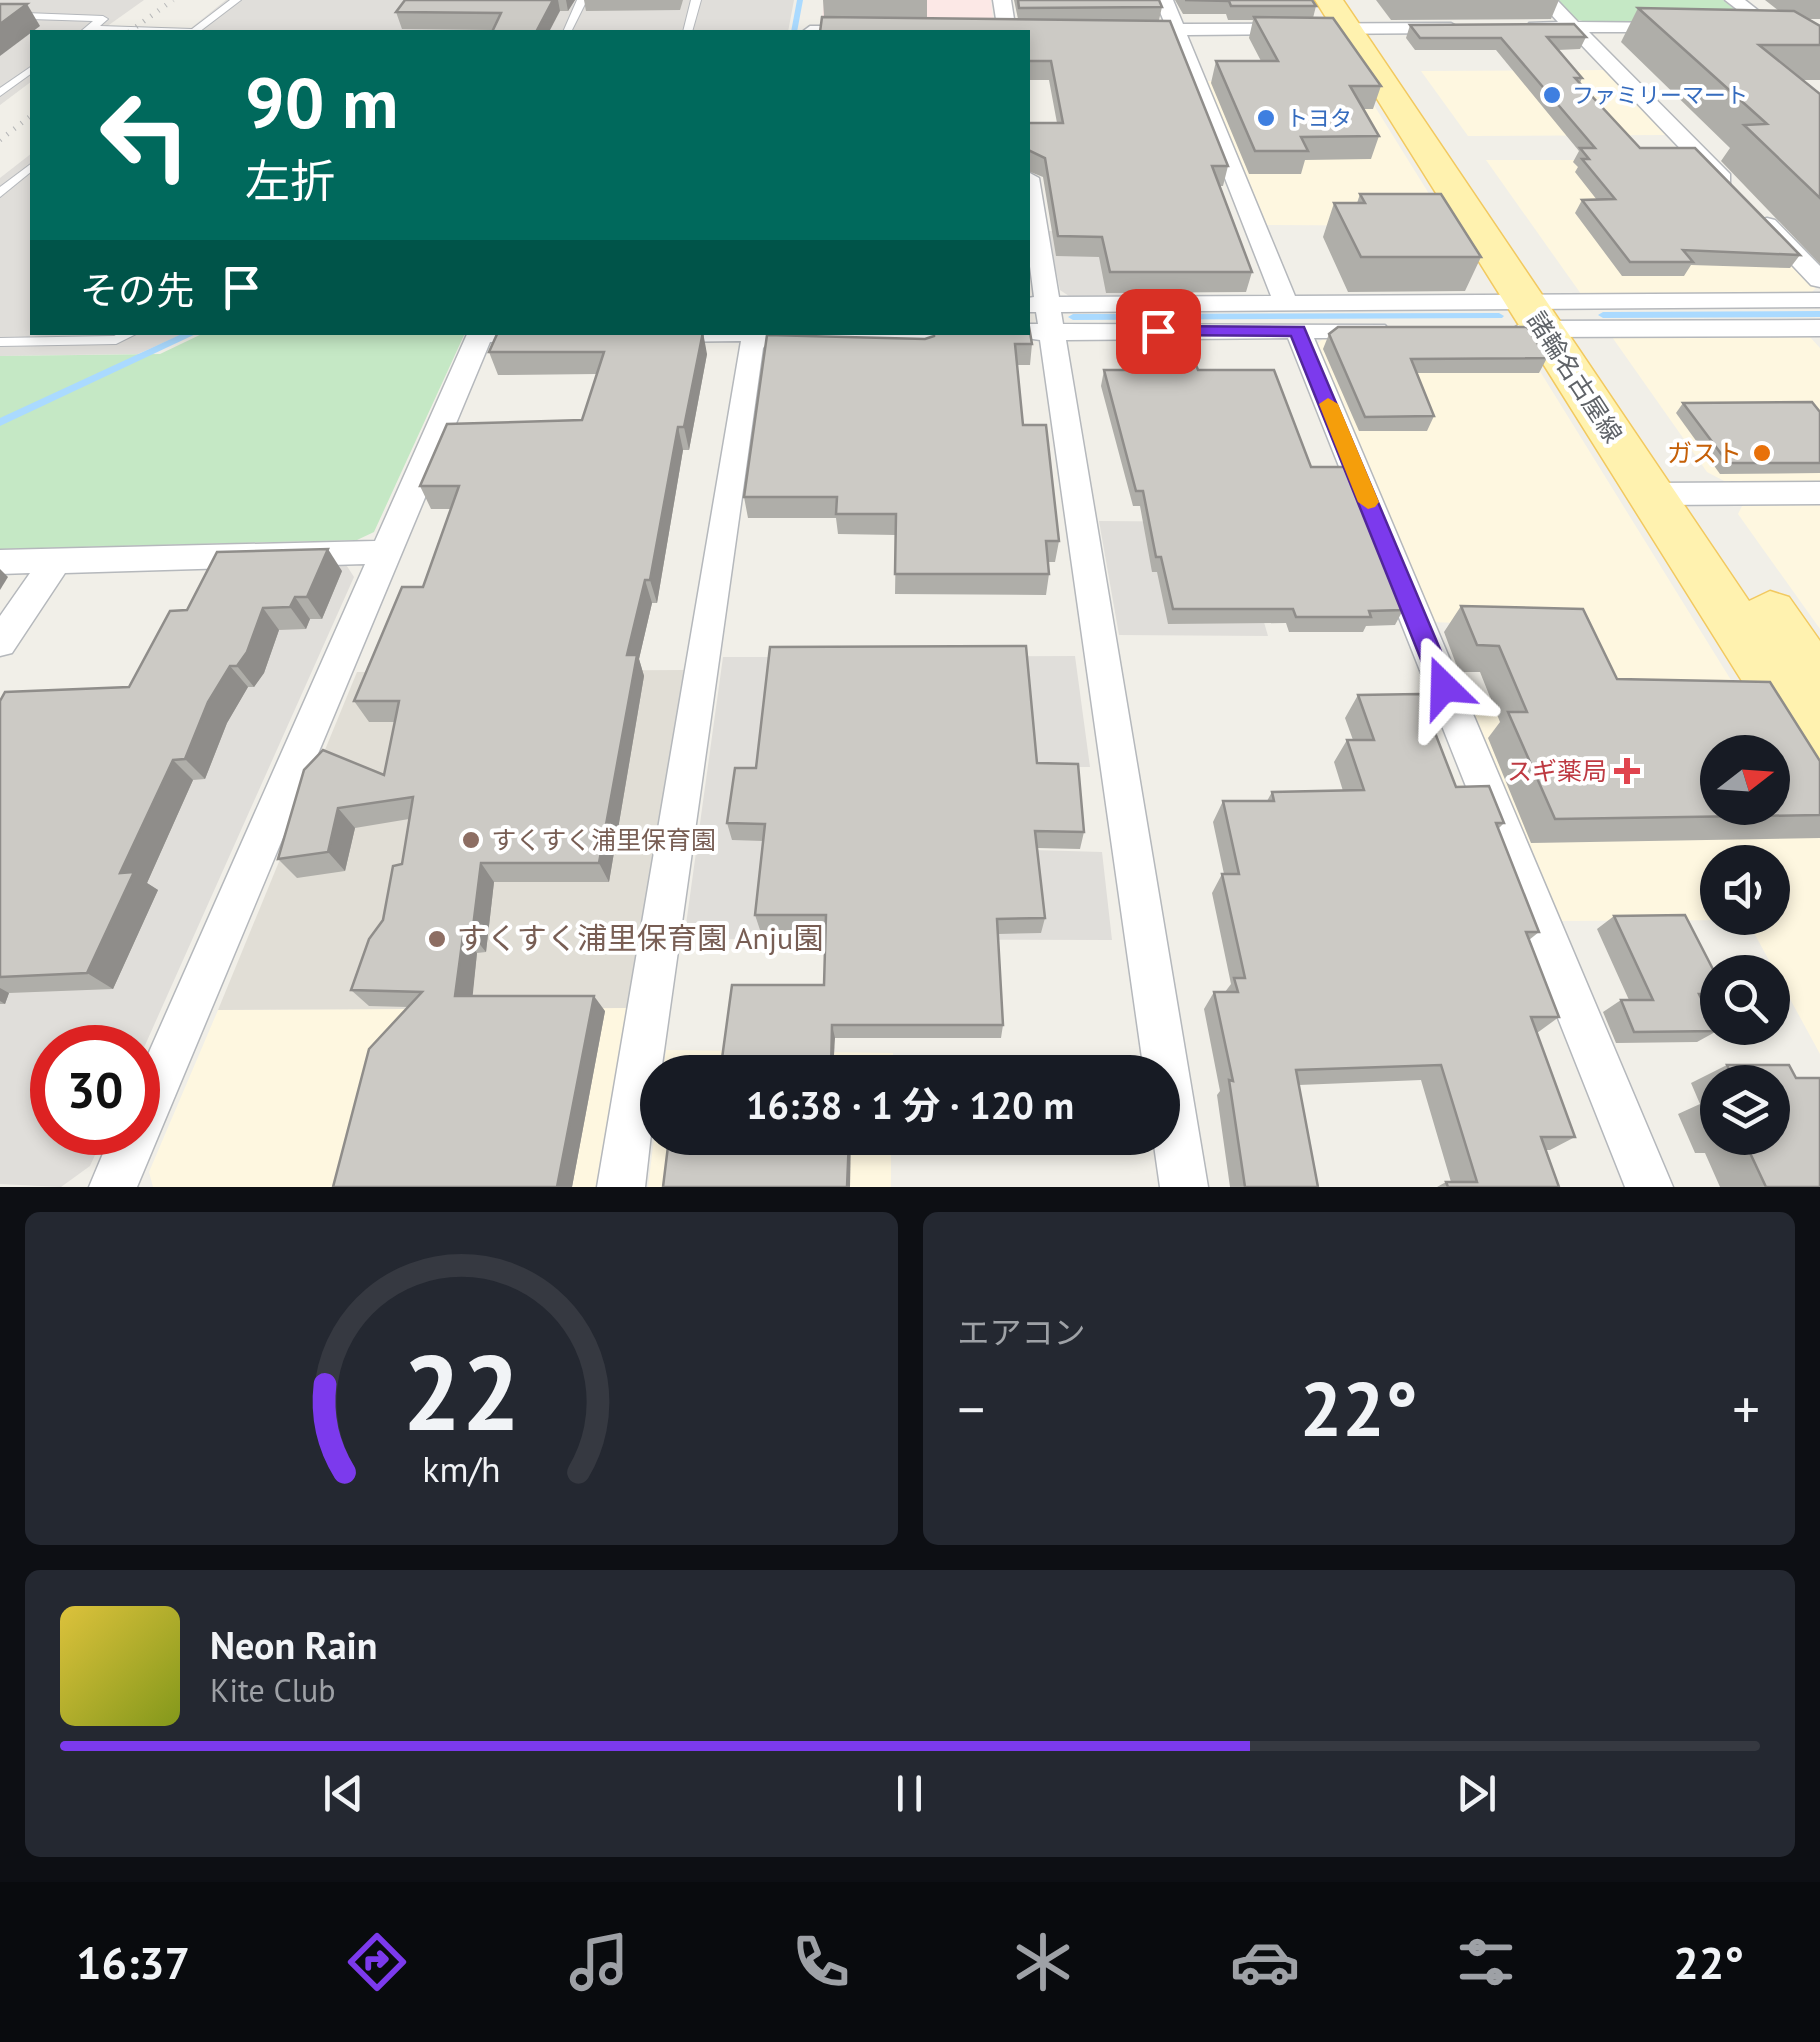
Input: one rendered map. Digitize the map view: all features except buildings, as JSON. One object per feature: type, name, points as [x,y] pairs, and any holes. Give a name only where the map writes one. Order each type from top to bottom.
[{"type":"main road","name":"諸輪名古屋線","points":[[1350,14],[1539,318],[1820,686]]},
{"type":"main road","name":"諸輪名古屋線","points":[[1671,494],[1820,754]]},
{"type":"street","points":[[1002,0],[1006,30]]},
{"type":"street","points":[[1164,0],[1649,1187]]},
{"type":"street","points":[[1547,0],[1820,280]]},
{"type":"street","points":[[1734,0],[1820,68]]},
{"type":"street","points":[[1100,30],[1176,30],[1350,14],[1470,21]]},
{"type":"street","points":[[811,26],[873,30]]},
{"type":"street","points":[[1514,28],[1692,27]]},
{"type":"street","points":[[1732,27],[1804,27]]},
{"type":"street","points":[[1030,206],[1038,318],[1184,1187]]},
{"type":"street","points":[[1539,318],[1820,300]]},
{"type":"street","points":[[1292,317],[1410,330]]},
{"type":"street","points":[[1038,318],[1539,318],[1820,328]]},
{"type":"street","points":[[160,1077],[480,335]]},
{"type":"street","points":[[620,1187],[750,347],[760,335]]},
{"type":"street","points":[[1671,494],[1820,492]]},
{"type":"street","points":[[0,562],[384,552]]},
{"type":"street","points":[[0,643],[56,562]]},
{"type":"street","points":[[113,1187],[127,1155]]},
{"type":"lane","points":[[197,30],[236,0]]},
{"type":"lane","points":[[567,30],[582,0]]},
{"type":"lane","points":[[688,30],[696,0]]},
{"type":"lane","points":[[0,15],[103,19],[87,30]]},
{"type":"lane","points":[[0,93],[30,71]]},
{"type":"lane","points":[[0,193],[30,168]]},
{"type":"lane","points":[[0,342],[116,340],[127,335]]},
{"type":"shaded area","points":[[0,0],[144,0],[102,30],[30,30],[30,82],[0,105]]},
{"type":"shaded area","points":[[226,0],[794,0],[788,30],[188,30]]},
{"type":"shaded area","points":[[824,0],[991,0],[993,19],[822,19]]},
{"type":"shaded area","points":[[1605,70],[1667,135],[1468,136],[1421,71]]},
{"type":"shaded area","name":"トヨタ","points":[[1207,81],[1359,81],[1449,226],[1267,225]]},
{"type":"shaded area","points":[[30,155],[30,335],[181,335],[138,354],[0,356],[0,178]]},
{"type":"shaded area","points":[[1486,160],[1673,160],[1770,240],[1816,288],[1811,293],[1581,294]]},
{"type":"shaded area","points":[[1048,231],[1132,231],[1149,297],[1072,298],[1060,290]]},
{"type":"shaded area","points":[[1809,336],[1820,348],[1820,482],[1726,482],[1707,472],[1612,337]]},
{"type":"shaded area","points":[[1324,338],[1520,339],[1765,735],[1700,735],[1700,825],[1790,825],[1790,776],[1820,824],[1820,1054],[1790,999],[1790,955],[1766,955],[1755,935],[1790,935],[1790,845],[1700,845],[1700,920],[1554,921],[1462,697],[1601,701],[1570,627],[1431,622],[1316,345]]},
{"type":"shaded area","points":[[1820,505],[1820,629],[1738,514],[1742,506]]},
{"type":"shaded area","points":[[1099,521],[1235,522],[1268,636],[1119,635]]},
{"type":"shaded area","points":[[345,563],[354,577],[154,1025],[30,1025],[30,1155],[95,1155],[90,1166],[61,1187],[0,1184],[0,710],[142,706],[217,567]]},
{"type":"shaded area","points":[[1075,656],[1090,767],[901,767],[902,846],[1102,852],[1112,940],[684,939],[723,657]]},
{"type":"shaded area","name":"すくすく浦里保育園","points":[[684,670],[627,1008],[218,1010],[357,672]]},
{"type":"shaded area","points":[[627,1008],[596,1187],[153,1187],[149,1172],[156,1155],[160,1155],[160,1146],[218,1010]]},
{"type":"shaded area","points":[[666,1050],[893,1053],[893,1055],[665,1055]]},
{"type":"shaded area","points":[[652,1155],[891,1155],[891,1187],[648,1187]]},
{"type":"green space","points":[[1555,0],[1723,0],[1746,19],[1587,22],[1574,19]]},
{"type":"green space","points":[[200,335],[464,335],[374,532],[357,540],[0,549],[0,356],[160,354]]},
{"type":"waterway","points":[[794,30],[800,0]]},
{"type":"waterway","points":[[1603,315],[1820,314]]},
{"type":"waterway","points":[[1073,317],[1499,316]]},
{"type":"waterway","points":[[0,422],[188,335]]},
{"type":"railway","points":[[132,30],[173,0]]},
{"type":"railway","points":[[0,140],[30,117]]},
{"type":"slow traffic","points":[[1328,404],[1368,502]]},
{"type":"place","name":"ファミリーマート","points":[[1552,95]]},
{"type":"place","name":"トヨタ","points":[[1266,118]]},
{"type":"place","name":"ガスト","points":[[1762,453]]},
{"type":"place","name":"スギ薬局","points":[[1627,771]]},
{"type":"place","name":"すくすく浦里保育園","points":[[471,840]]},
{"type":"place","name":"すくすく浦里保育園 Anju園","points":[[437,939]]},
{"type":"route","points":[[1158,331],[1298,330],[1444,687]]}]
